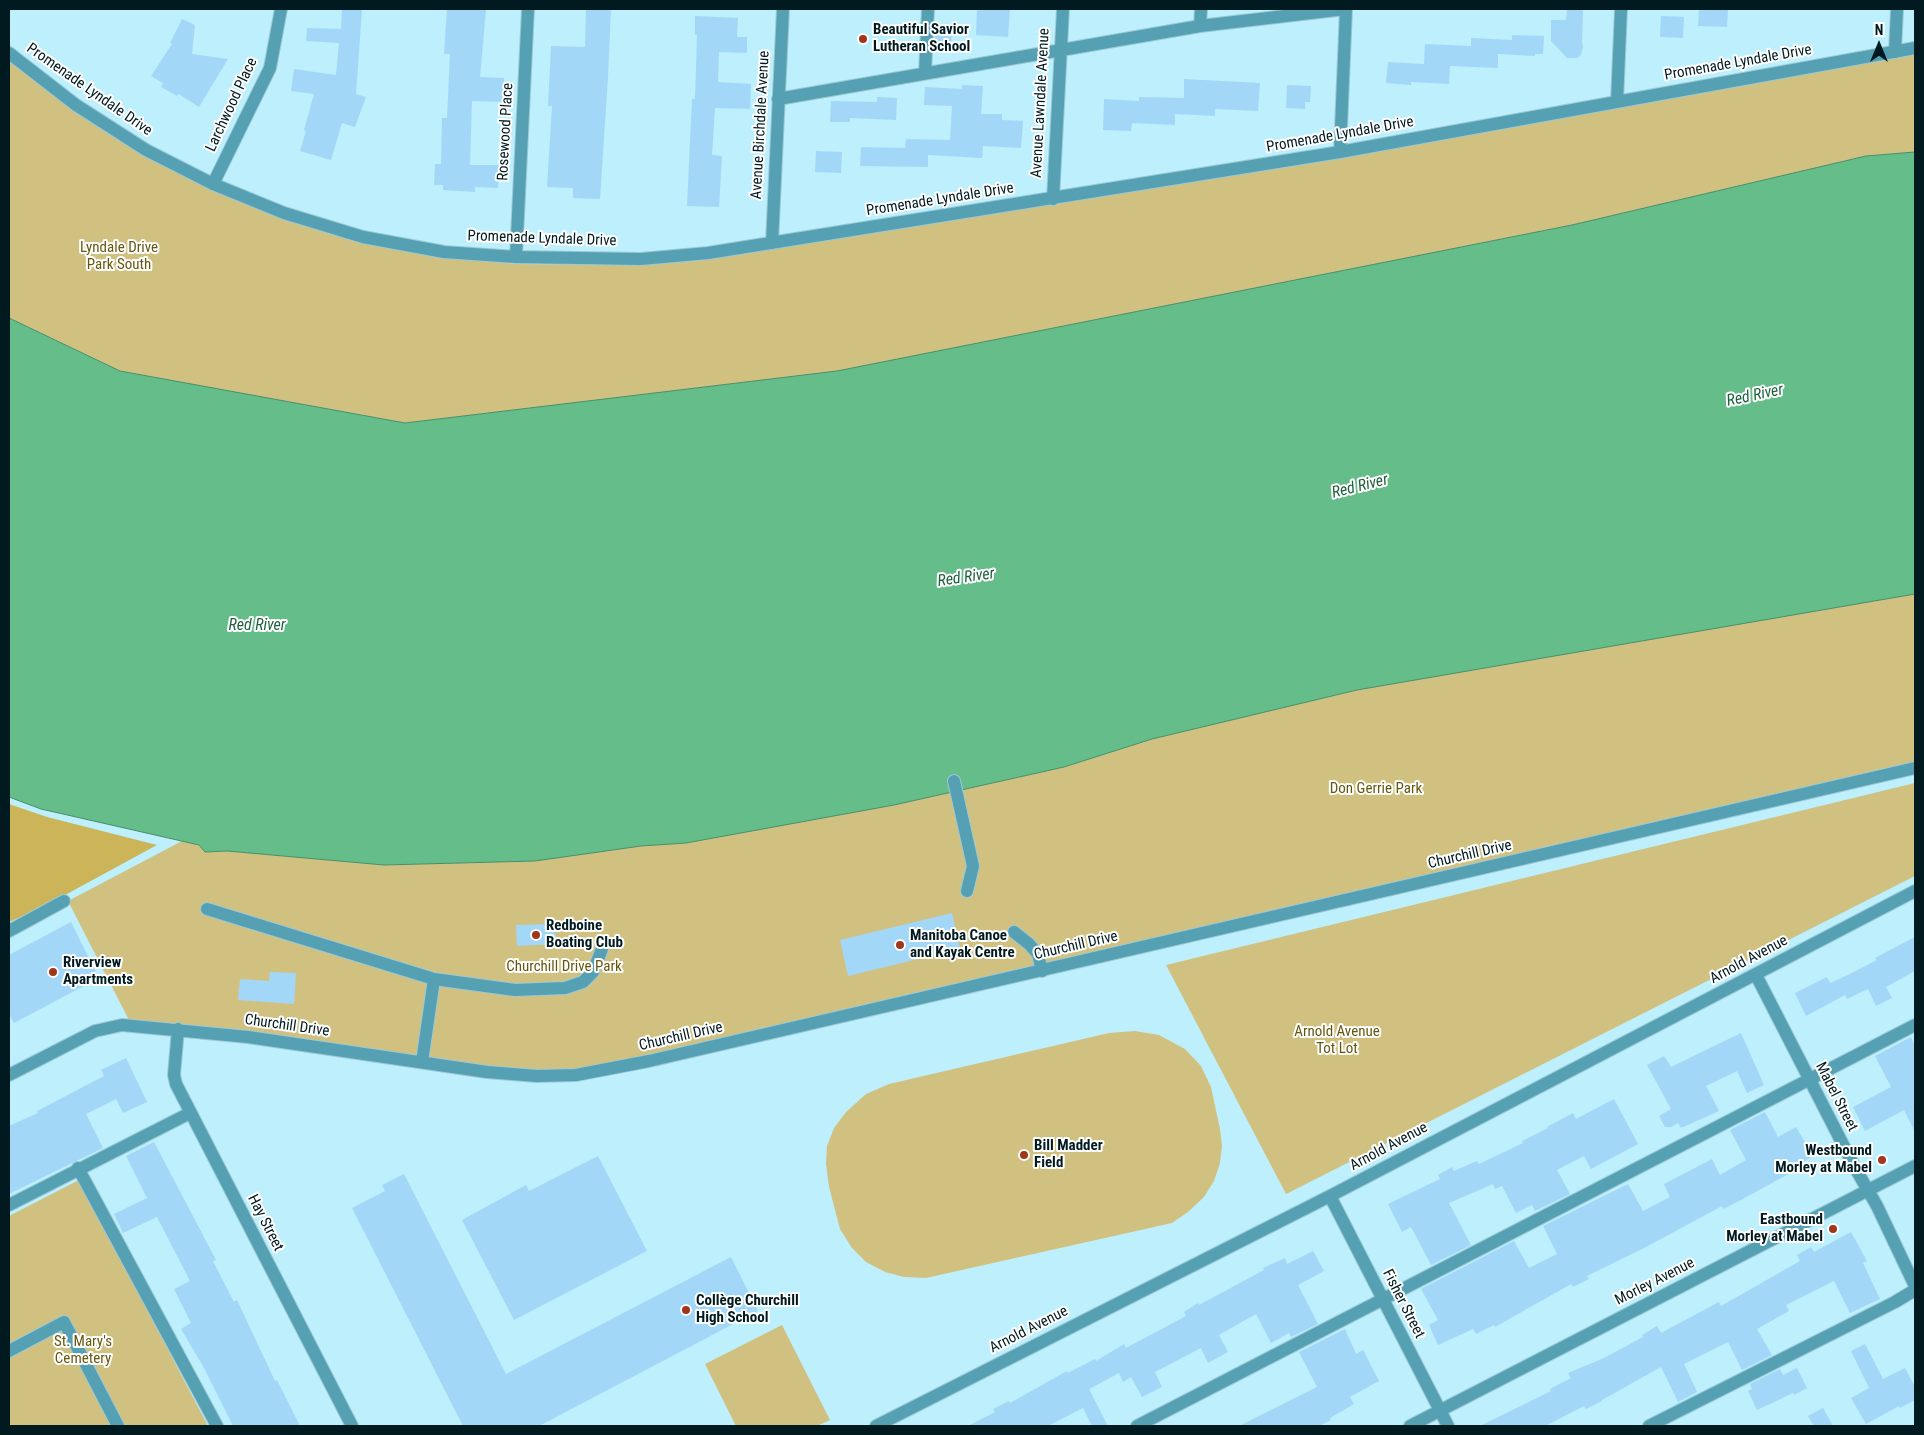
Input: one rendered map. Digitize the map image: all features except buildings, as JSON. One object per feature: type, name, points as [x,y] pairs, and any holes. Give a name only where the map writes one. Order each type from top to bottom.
[{"type":"street","name":"Larchwood Place","points":[[213,184],[270,68],[281,9]]},
{"type":"street","name":"Rosewood Place","points":[[516,257],[528,9]]},
{"type":"street","name":"Avenue Birchdale Avenue","points":[[772,243],[782,9]]},
{"type":"street","points":[[926,74],[928,9]]},
{"type":"street","name":"Avenue Lawndale Avenue","points":[[1053,199],[1063,9]]},
{"type":"street","points":[[1200,26],[1201,9]]},
{"type":"street","points":[[778,99],[1200,26],[1345,9],[1340,152]]},
{"type":"street","points":[[1617,101],[1621,9]]},
{"type":"street","points":[[1895,52],[1897,9]]},
{"type":"street","name":"Promenade Lyndale Drive","points":[[9,53],[76,105],[146,150],[213,184],[284,213],[363,237],[444,252],[516,257],[641,259],[708,253],[1340,152],[1915,48]]},
{"type":"street","name":"Churchill Drive","points":[[9,1075],[95,1031],[122,1025],[248,1037],[487,1072],[537,1076],[576,1075],[649,1061],[1042,971],[1915,768]]},
{"type":"street","points":[[954,781],[974,866],[967,891]]},
{"type":"street","name":"Arnold Avenue","points":[[876,1426],[894,1422],[1915,891]]},
{"type":"street","points":[[9,931],[64,901]]},
{"type":"street","points":[[207,909],[434,979],[515,990],[565,988],[583,982],[593,972],[602,948]]},
{"type":"street","points":[[1014,932],[1038,954],[1042,971]]},
{"type":"street","name":"Mabel Street","points":[[1756,975],[1868,1191],[1915,1288]]},
{"type":"street","points":[[422,1062],[434,979]]},
{"type":"street","points":[[1137,1426],[1915,1025]]},
{"type":"street","name":"Hay Street","points":[[178,1029],[174,1075],[176,1084],[352,1426]]},
{"type":"street","points":[[9,1205],[78,1168],[190,1113]]},
{"type":"street","name":"Morley Avenue","points":[[1410,1426],[1915,1166]]},
{"type":"street","points":[[78,1168],[217,1426]]},
{"type":"street","name":"Fisher Street","points":[[1330,1196],[1448,1426]]},
{"type":"street","points":[[1649,1426],[1895,1302],[1915,1288]]},
{"type":"street","points":[[9,1351],[64,1322],[118,1426]]},
{"type":"green space","name":"Lyndale Drive Park South","points":[[1915,49],[1915,152],[1866,156],[1572,225],[837,371],[405,423],[120,371],[9,318],[9,58],[211,187],[442,257],[516,264],[640,265]]},
{"type":"green space","name":"Churchill Drive Park","points":[[1915,594],[1915,768],[795,1027],[537,1076],[132,1026],[68,901],[182,841],[199,845],[205,852],[227,851],[384,865],[535,861],[641,846],[686,843],[894,805],[1064,767],[1152,739],[1357,690]]},
{"type":"green space","name":"Arnold Avenue Tot Lot","points":[[1915,783],[1915,876],[1286,1194],[1166,965]]},
{"type":"green space","name":"Bill Madder Field","points":[[1135,1031],[1159,1035],[1185,1049],[1201,1066],[1211,1087],[1220,1129],[1222,1146],[1220,1163],[1214,1181],[1204,1197],[1188,1212],[1172,1223],[926,1278],[904,1277],[885,1272],[866,1262],[852,1248],[840,1229],[829,1187],[826,1164],[827,1146],[834,1128],[846,1112],[866,1094],[889,1084],[1109,1033]]},
{"type":"green space","name":"St. Mary's Cemetery","points":[[79,1180],[208,1426],[9,1426],[9,1216]]},
{"type":"green space","points":[[782,1325],[830,1420],[817,1426],[736,1426],[705,1364]]},
{"type":"shaded area","points":[[9,804],[47,817],[157,845],[43,907],[9,922]]},
{"type":"water","name":"Red River","points":[[1915,152],[1915,594],[1357,690],[1152,739],[1064,767],[894,805],[686,843],[641,846],[535,861],[384,865],[227,851],[205,852],[199,845],[41,809],[9,797],[9,318],[120,371],[405,423],[837,371],[1572,225],[1866,156]]},
{"type":"place","name":"Beautiful Savior Lutheran School","points":[[863,39]]},
{"type":"place","name":"Redboine Boating Club","points":[[536,935]]},
{"type":"place","name":"Manitoba Canoe and Kayak Centre","points":[[900,945]]},
{"type":"place","name":"Riverview Apartments","points":[[53,972]]},
{"type":"place","name":"Bill Madder Field","points":[[1024,1155]]},
{"type":"place","name":"Westbound Morley at Mabel","points":[[1882,1160]]},
{"type":"place","name":"Eastbound Morley at Mabel","points":[[1833,1229]]},
{"type":"place","name":"Collège Churchill High School","points":[[686,1310]]},
{"type":"park label","name":"Don Gerrie Park","points":[[1376,789]]}]
